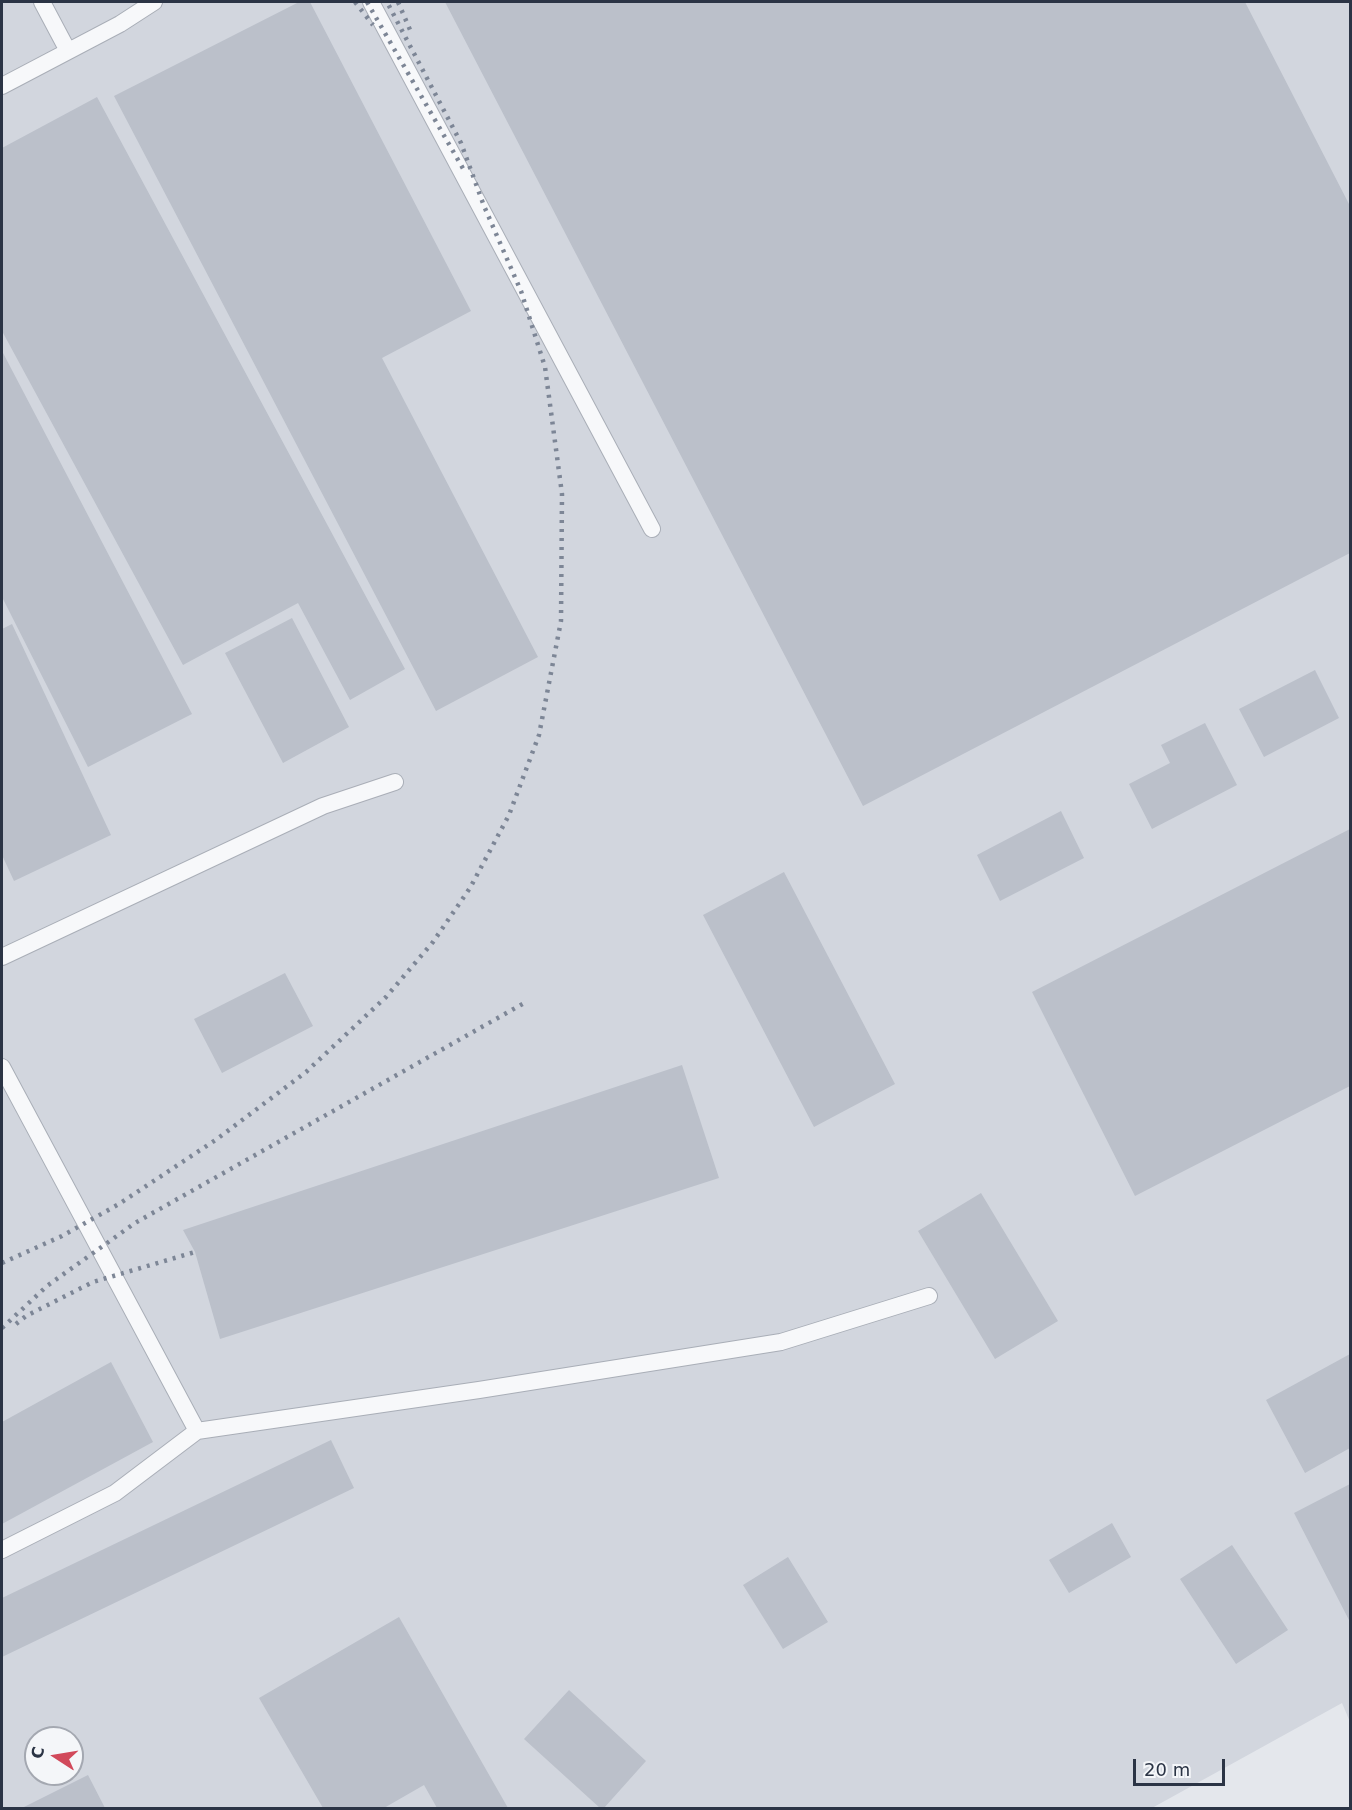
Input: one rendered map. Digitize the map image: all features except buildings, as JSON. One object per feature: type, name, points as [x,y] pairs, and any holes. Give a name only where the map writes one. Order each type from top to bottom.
[{"type":"lane","points":[[42,2],[68,51]]},
{"type":"lane","points":[[2,86],[120,24],[154,2]]},
{"type":"lane","points":[[371,2],[652,529]]},
{"type":"lane","points":[[2,957],[323,806],[395,782]]},
{"type":"lane","points":[[2,1067],[197,1431]]},
{"type":"lane","points":[[2,1550],[115,1493],[197,1431],[478,1390],[781,1342],[929,1296]]},
{"type":"shaded area","points":[[2,2],[1350,2],[1350,1722],[1342,1703],[1152,1808],[2,1808]]},
{"type":"railway","points":[[355,2],[373,25]]},
{"type":"railway","points":[[367,2],[465,172]]},
{"type":"railway","points":[[2,1263],[62,1236],[119,1204],[217,1139],[306,1072],[386,997],[433,942],[470,888],[509,815],[539,735],[561,621],[562,494],[545,367],[521,291],[484,206],[461,143],[387,2]]},
{"type":"railway","points":[[398,2],[411,32]]},
{"type":"railway","points":[[2,1328],[47,1286],[135,1223],[526,1002]]},
{"type":"railway","points":[[16,1324],[26,1316],[93,1282],[195,1252]]}]
